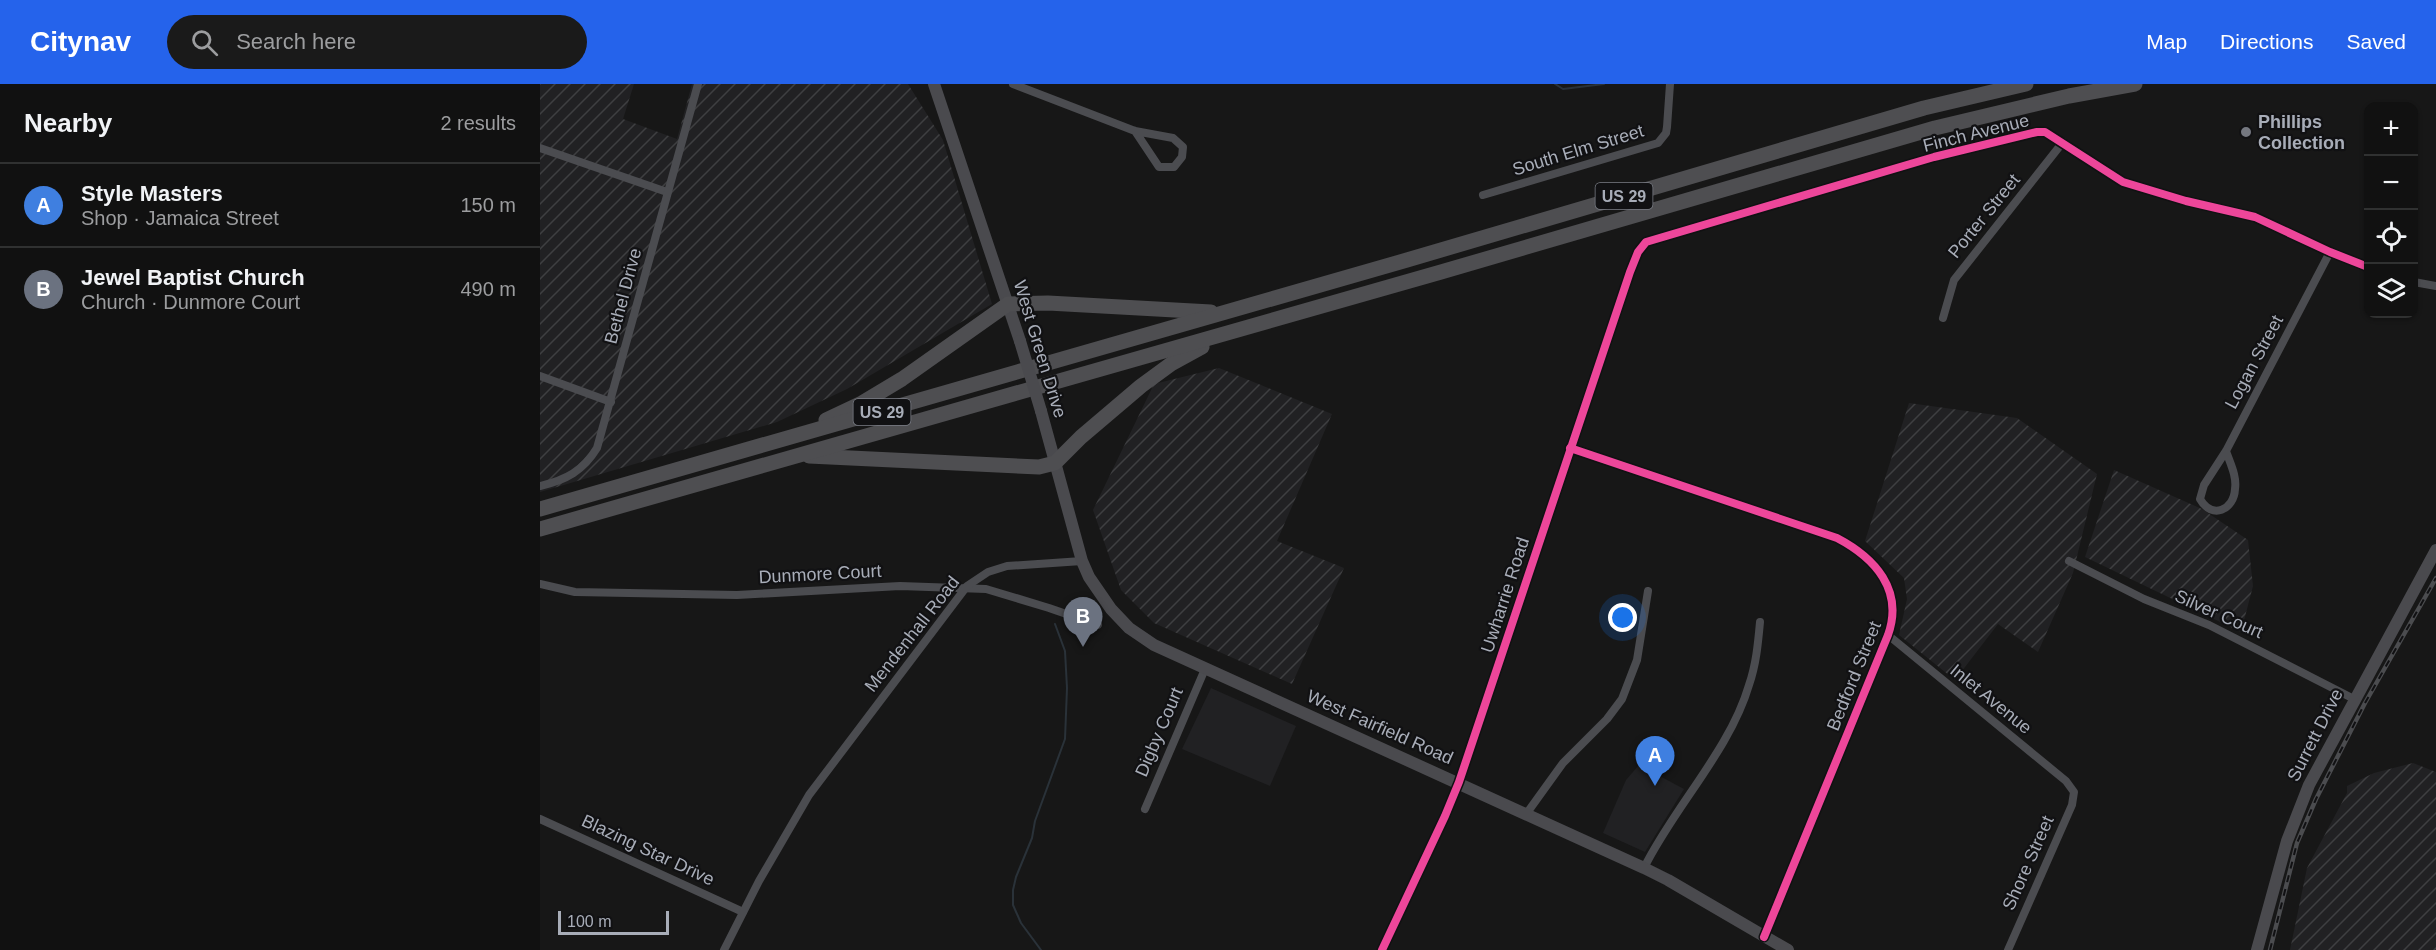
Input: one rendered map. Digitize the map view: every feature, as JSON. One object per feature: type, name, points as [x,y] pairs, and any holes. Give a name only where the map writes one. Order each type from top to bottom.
[{"type":"highway","name":"US 29","points":[[540,509],[1224,313],[1912,112],[2026,84]]},
{"type":"highway","name":"US 29","points":[[540,529],[1225,334],[1935,128],[2068,96],[2135,84]]},
{"type":"highway","points":[[788,439],[862,403],[902,380],[1008,304],[1048,303],[1224,313]]},
{"type":"highway","points":[[797,456],[1039,467],[1055,463],[1081,437],[1141,386],[1171,364],[1225,334]]},
{"type":"main road","points":[[927,84],[939,102]]},
{"type":"main road","name":"West Green Drive","points":[[934,84],[1020,341],[1082,561],[1102,597],[1120,618]]},
{"type":"main road","name":"Surrett Drive","points":[[2257,950],[2297,813],[2354,699],[2436,550]]},
{"type":"main road","name":"West Fairfield Road","points":[[1120,618],[1154,645],[1644,868],[1788,950]]},
{"type":"street","name":"Bethel Drive","points":[[540,486],[570,476],[591,459],[597,448],[698,84]]},
{"type":"street","points":[[1012,84],[1135,131],[1178,140],[1183,152],[1178,164],[1164,168],[1155,164],[1135,131]]},
{"type":"street","name":"South Elm Street","points":[[1483,195],[1658,143],[1666,133],[1671,84]]},
{"type":"street","name":"Finch Avenue","points":[[1644,244],[1656,237],[1934,158],[2001,140],[2045,132],[2123,182],[2255,217],[2364,265]]},
{"type":"street","name":"Porter Street","points":[[1943,318],[1954,280],[2063,142]]},
{"type":"street","points":[[540,147],[667,192]]},
{"type":"street","name":"Uwharrie Road","points":[[1382,950],[1459,782],[1630,272],[1644,244]]},
{"type":"street","name":"Logan Street","points":[[2226,451],[2235,481],[2235,490],[2230,502],[2218,511],[2207,509],[2199,495],[2204,484],[2226,451],[2330,252]]},
{"type":"street","points":[[2418,283],[2436,286]]},
{"type":"street","points":[[540,376],[611,402]]},
{"type":"street","name":"Bedford Street","points":[[1570,448],[1829,535],[1846,543],[1872,565],[1892,595],[1893,617],[1888,635],[1764,937]]},
{"type":"street","name":"Mendenhall Road","points":[[724,950],[809,795],[966,588],[988,572],[1007,566],[1082,561]]},
{"type":"street","name":"Silver Court","points":[[2070,561],[2144,599],[2209,625],[2354,699]]},
{"type":"street","name":"Dunmore Court","points":[[540,584],[575,592],[737,596],[900,586],[986,589],[1098,625]]},
{"type":"street","points":[[1527,813],[1563,763],[1607,719],[1622,699],[1636,660],[1648,591]]},
{"type":"street","points":[[1644,868],[1674,814],[1710,762],[1739,712],[1749,687],[1757,655],[1760,622]]},
{"type":"street","name":"Inlet Avenue","points":[[1888,635],[2066,781],[2072,789]]},
{"type":"street","name":"Digby Court","points":[[1145,809],[1205,669]]},
{"type":"street","name":"Shore Street","points":[[2008,950],[2072,805],[2072,789]]},
{"type":"street","name":"Blazing Star Drive","points":[[540,819],[743,912]]},
{"type":"shaded area","points":[[540,84],[634,84],[623,119],[677,139],[692,84],[908,84],[943,140],[992,304],[847,389],[777,422],[540,492]]},
{"type":"shaded area","points":[[1219,368],[1332,414],[1277,541],[1344,568],[1292,684],[1154,623],[1121,590],[1093,510],[1154,384]]},
{"type":"shaded area","points":[[1909,403],[2017,418],[2097,474],[2073,573],[2038,652],[1998,624],[1955,680],[1899,635],[1907,599],[1904,578],[1865,541]]},
{"type":"shaded area","points":[[2114,470],[2202,509],[2248,540],[2253,586],[2241,632],[2085,557]]},
{"type":"shaded area","points":[[1211,688],[1296,726],[1270,786],[1182,749]]},
{"type":"shaded area","points":[[2413,763],[2436,772],[2436,950],[2290,950],[2307,868],[2347,793],[2347,786],[2374,773]]},
{"type":"shaded area","points":[[1639,765],[1684,789],[1645,852],[1603,833],[1626,780]]},
{"type":"waterway","points":[[1555,84],[1563,89],[1604,84]]},
{"type":"waterway","points":[[1041,950],[1021,923],[1013,905],[1013,890],[1065,739],[1067,688],[1065,651],[1055,624]]},
{"type":"railway","points":[[2270,950],[2297,843],[2316,799],[2365,703],[2436,578]]},
{"type":"cycle path","points":[[1382,950],[1459,782],[1630,272],[1638,252],[1646,242],[1934,157],[2045,132],[2123,182],[2186,201],[2255,217],[2364,265]]},
{"type":"cycle path","points":[[1570,448],[1837,538],[1863,555],[1883,577],[1889,590],[1892,619],[1888,635],[1764,937]]},
{"type":"place","name":"Phillips Collection","points":[[2246,132]]},
{"type":"place","name":"Jewel Baptist Church","points":[[1083,647]]},
{"type":"place","name":"Style Masters","points":[[1655,786]]}]
